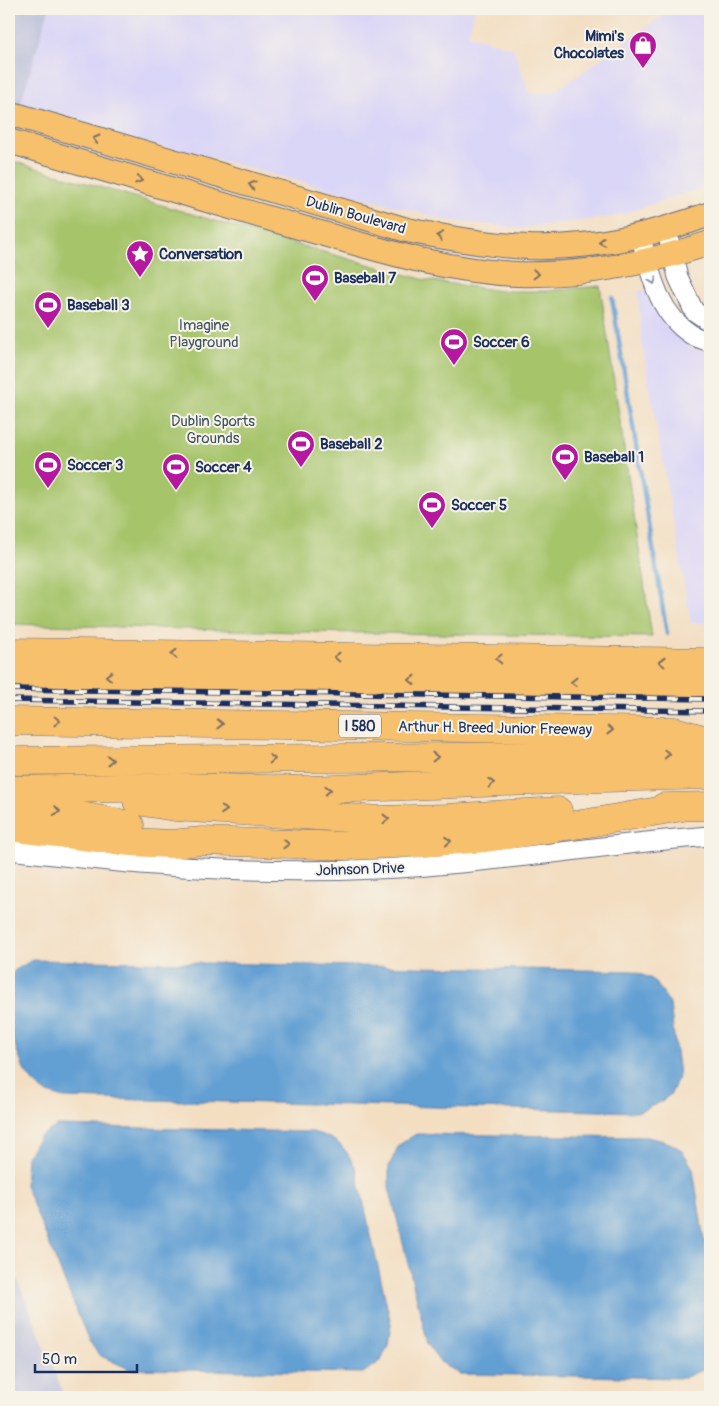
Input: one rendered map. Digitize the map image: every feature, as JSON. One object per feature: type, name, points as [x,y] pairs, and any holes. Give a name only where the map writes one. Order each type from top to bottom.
[{"type":"highway","points":[[9,652],[710,662]]},
{"type":"highway","points":[[9,674],[710,684]]},
{"type":"highway","name":"Arthur H. Breed Junior Freeway","points":[[9,721],[674,731],[710,741]]},
{"type":"highway","points":[[9,761],[674,754],[710,746]]},
{"type":"highway","points":[[175,797],[710,775]]},
{"type":"highway","points":[[9,790],[69,790],[175,797],[380,820],[447,818],[586,809],[710,806]]},
{"type":"highway","points":[[9,803],[86,816],[202,841]]},
{"type":"highway","points":[[9,827],[131,842],[172,844],[202,841],[346,846],[418,843],[504,835],[682,807]]},
{"type":"main road","name":"Dublin Boulevard","points":[[9,114],[374,221],[407,230],[472,242],[528,247],[591,244],[666,228],[710,214]]},
{"type":"main road","name":"Dublin Boulevard","points":[[9,141],[428,263],[488,272],[518,274],[559,273],[624,265],[710,243]]},
{"type":"main road","points":[[269,218],[280,209],[360,232],[374,221]]},
{"type":"street","points":[[666,228],[678,277],[694,311],[710,322]]},
{"type":"street","points":[[640,234],[652,282],[669,314],[692,335],[710,342]]},
{"type":"street","name":"Johnson Drive","points":[[9,850],[141,864],[312,871],[397,868],[480,862],[643,841],[710,836]]},
{"type":"shaded area","points":[[9,9],[49,9],[17,116],[9,113]]},
{"type":"shaded area","points":[[49,9],[475,9],[468,35],[513,48],[530,94],[554,92],[672,9],[710,9],[710,185],[613,217],[519,228],[447,220],[189,152],[17,116]]},
{"type":"shaded area","points":[[650,290],[690,347],[710,352],[710,623],[691,623],[641,338],[638,291]]},
{"type":"shaded area","points":[[9,1259],[65,1397],[9,1397]]},
{"type":"green space","name":"Dublin Sports Grounds","points":[[9,160],[266,236],[425,280],[501,291],[547,291],[600,286],[652,637],[299,632],[9,624]]},
{"type":"water","points":[[32,960],[633,971],[652,979],[670,1004],[679,1075],[671,1094],[659,1103],[637,1112],[64,1098],[45,1092],[33,1082],[24,1070],[9,1028],[9,978],[14,971]]},
{"type":"water","points":[[57,1126],[313,1132],[340,1144],[356,1169],[391,1324],[388,1345],[381,1361],[363,1373],[129,1369],[99,1355],[89,1341],[25,1185],[27,1156],[39,1137]]},
{"type":"water","points":[[416,1134],[648,1137],[670,1143],[680,1149],[693,1169],[710,1279],[710,1360],[704,1369],[684,1378],[460,1374],[439,1361],[428,1344],[389,1187],[389,1166],[399,1145]]},
{"type":"waterway","points":[[612,298],[667,634]]},
{"type":"waterway","points":[[706,851],[710,877]]},
{"type":"railway","points":[[9,689],[710,699]]},
{"type":"railway","points":[[9,700],[710,711]]},
{"type":"place","name":"Mimi's Chocolates","points":[[643,69]]},
{"type":"place","name":"Conversation","points":[[140,278]]},
{"type":"place","name":"Baseball 7","points":[[315,302]]},
{"type":"place","name":"Baseball 3","points":[[48,329]]},
{"type":"place","name":"Soccer 6","points":[[454,366]]},
{"type":"place","name":"Baseball 2","points":[[301,468]]},
{"type":"place","name":"Baseball 1","points":[[565,481]]},
{"type":"place","name":"Soccer 3","points":[[48,489]]},
{"type":"place","name":"Soccer 4","points":[[176,491]]},
{"type":"place","name":"Soccer 5","points":[[432,529]]},
{"type":"park label","name":"Imagine Playground","points":[[204,334]]}]
